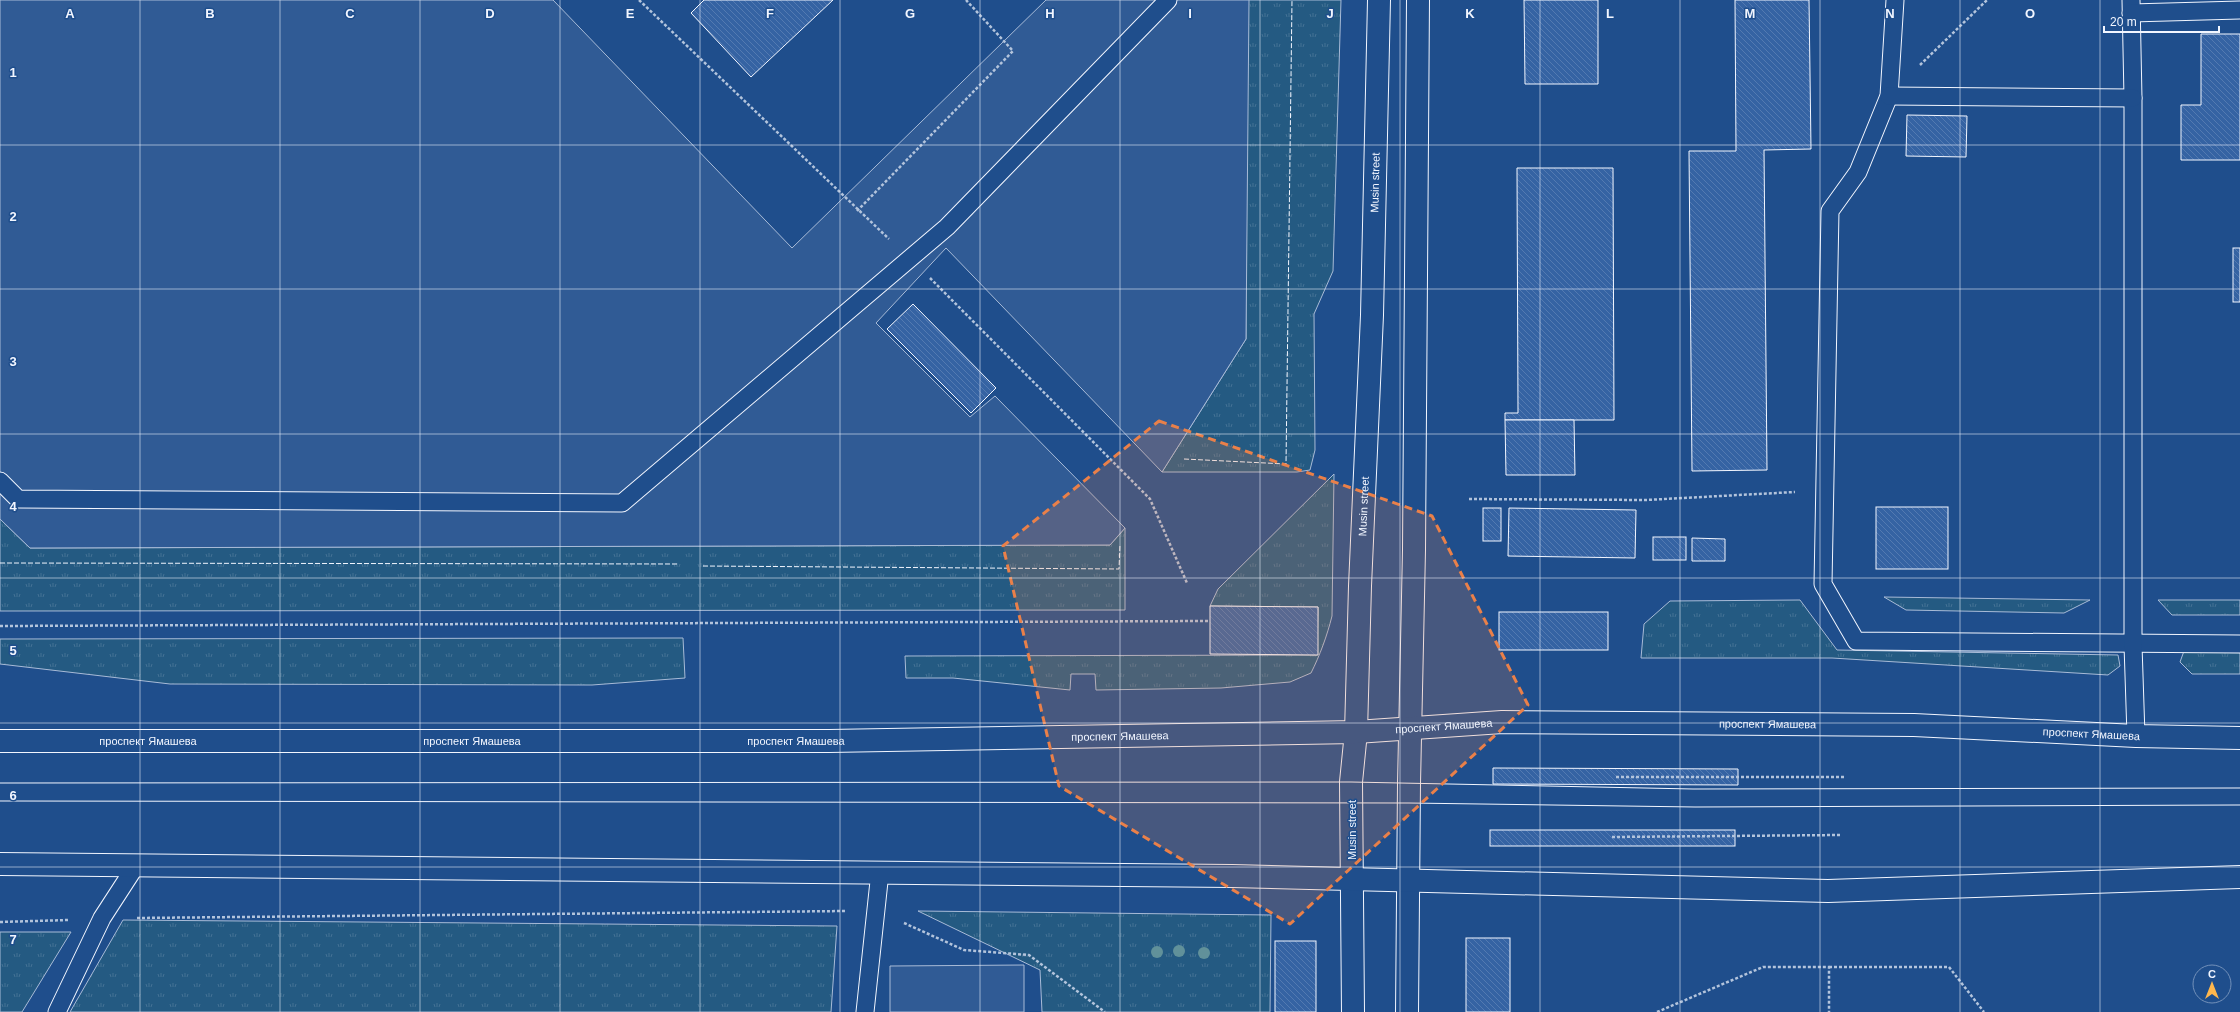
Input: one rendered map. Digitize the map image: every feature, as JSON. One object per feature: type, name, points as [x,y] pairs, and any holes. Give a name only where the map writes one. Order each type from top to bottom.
[{"type":"main road","name":"Musin street","points":[[1353,1012],[1351,782],[1356,732],[1360,578],[1372,315],[1379,0]]},
{"type":"main road","points":[[1407,1012],[1414,550],[1418,0]]},
{"type":"main road","name":"проспект Ямашева","points":[[0,741],[829,742],[1356,732],[1502,722],[1914,725],[2136,736],[2240,738]]},
{"type":"main road","points":[[0,864],[137,864],[880,872],[1352,879],[1828,891],[2240,877]]},
{"type":"lane","points":[[0,481],[18,499],[622,504],[946,227],[1168,0]]},
{"type":"lane","points":[[1895,0],[1889,96],[1858,172],[1830,211],[1826,491],[1823,584],[1856,641],[2240,644]]},
{"type":"lane","points":[[2136,736],[2133,644],[2133,98],[2131,6],[2240,10]]},
{"type":"lane","points":[[1889,96],[2133,98]]},
{"type":"lane","points":[[57,1012],[102,918],[137,864]]},
{"type":"lane","points":[[865,1012],[880,872]]},
{"type":"path","points":[[857,211],[1013,51],[966,0]]},
{"type":"path","points":[[1889,96],[1987,0]]},
{"type":"path","points":[[1470,499],[1646,500],[1826,491]]},
{"type":"path","points":[[0,626],[1210,621]]},
{"type":"path","points":[[1616,777],[1845,777]]},
{"type":"path","points":[[1612,837],[1840,835]]},
{"type":"path","points":[[0,922],[102,918],[876,911],[964,950],[1029,955],[1105,1012]]},
{"type":"path","points":[[1657,1012],[1763,967],[1949,967],[1984,1012]]},
{"type":"path","points":[[1829,967],[1829,1012]]},
{"type":"highlighted area","points":[[1159,421],[1432,516],[1528,705],[1290,924],[1059,786],[1003,546]]},
{"type":"green space","points":[[1246,0],[1341,0],[1333,271],[1314,314],[1315,450],[1310,470],[1297,472],[1162,472],[1246,339]]},
{"type":"green space","points":[[1334,474],[1332,616],[1323,645],[1311,673],[1290,682],[1221,688],[1096,690],[1095,674],[1071,674],[1070,690],[953,678],[906,678],[905,656],[1317,655],[1318,607],[1210,606],[1218,589]]},
{"type":"green space","points":[[0,519],[30,548],[1110,545],[1125,528],[1125,610],[0,611]]},
{"type":"green space","points":[[1884,597],[2090,600],[2064,613],[1906,610]]},
{"type":"green space","points":[[1800,600],[1837,650],[2118,655],[2120,666],[2108,675],[1832,658],[1641,658],[1644,624],[1670,601]]},
{"type":"green space","points":[[2158,600],[2240,600],[2240,615],[2172,615]]},
{"type":"green space","points":[[683,638],[685,678],[592,685],[170,684],[0,664],[0,639]]},
{"type":"green space","points":[[2184,651],[2240,651],[2240,674],[2192,674],[2180,662]]},
{"type":"green space","points":[[918,911],[1271,915],[1270,1012],[1042,1012],[1040,970]]},
{"type":"green space","points":[[123,920],[837,926],[831,1012],[70,1012]]},
{"type":"green space","points":[[0,932],[71,932],[22,1012],[0,1012]]},
{"type":"shaded area","points":[[0,0],[553,0],[792,248],[1046,0],[1249,0],[1246,339],[1162,472],[946,248],[876,323],[970,417],[995,396],[1125,528],[1110,545],[30,548],[0,519]]},
{"type":"shaded area","points":[[1024,965],[1024,1012],[890,1012],[890,966]]},
{"type":"building","points":[[704,0],[833,0],[751,77],[691,13]]},
{"type":"building","points":[[1524,0],[1598,0],[1598,84],[1525,84]]},
{"type":"building","points":[[1735,0],[1809,0],[1811,149],[1764,150],[1767,470],[1692,471],[1689,151],[1736,151]]},
{"type":"building","points":[[2201,34],[2240,34],[2240,160],[2181,160],[2181,105],[2201,105]]},
{"type":"building","points":[[1907,115],[1967,116],[1966,157],[1906,156]]},
{"type":"building","points":[[1517,168],[1613,168],[1614,420],[1505,420],[1505,413],[1518,413]]},
{"type":"building","points":[[2233,248],[2240,248],[2240,302],[2233,302]]},
{"type":"building","points":[[913,304],[996,388],[971,413],[887,329]]},
{"type":"building","points":[[1505,420],[1574,420],[1575,475],[1506,475]]},
{"type":"building","points":[[1876,507],[1948,507],[1948,569],[1876,569]]},
{"type":"building","points":[[1483,508],[1501,508],[1501,541],[1483,541]]},
{"type":"building","points":[[1509,508],[1636,510],[1635,558],[1508,556]]},
{"type":"building","points":[[1653,537],[1686,537],[1686,560],[1653,560]]},
{"type":"building","points":[[1692,538],[1725,539],[1725,561],[1692,561]]},
{"type":"building","points":[[1210,606],[1318,607],[1318,655],[1210,654]]},
{"type":"building","points":[[1499,612],[1608,612],[1608,650],[1499,650]]},
{"type":"building","points":[[1493,768],[1738,769],[1738,785],[1493,784]]},
{"type":"building","points":[[1490,830],[1735,830],[1735,846],[1490,846]]},
{"type":"building","points":[[1466,938],[1510,938],[1510,1012],[1466,1012]]},
{"type":"building","points":[[1275,941],[1316,941],[1316,1012],[1275,1012]]},
{"type":"tram line","points":[[0,783],[1351,782],[1693,789],[2240,788]]},
{"type":"tram line","points":[[0,801],[1409,803],[1695,807],[2240,805]]},
{"type":"fence","points":[[1184,459],[1286,464],[1292,0]]},
{"type":"fence","points":[[703,566],[1119,569],[1120,544]]},
{"type":"fence","points":[[0,563],[679,564]]}]
